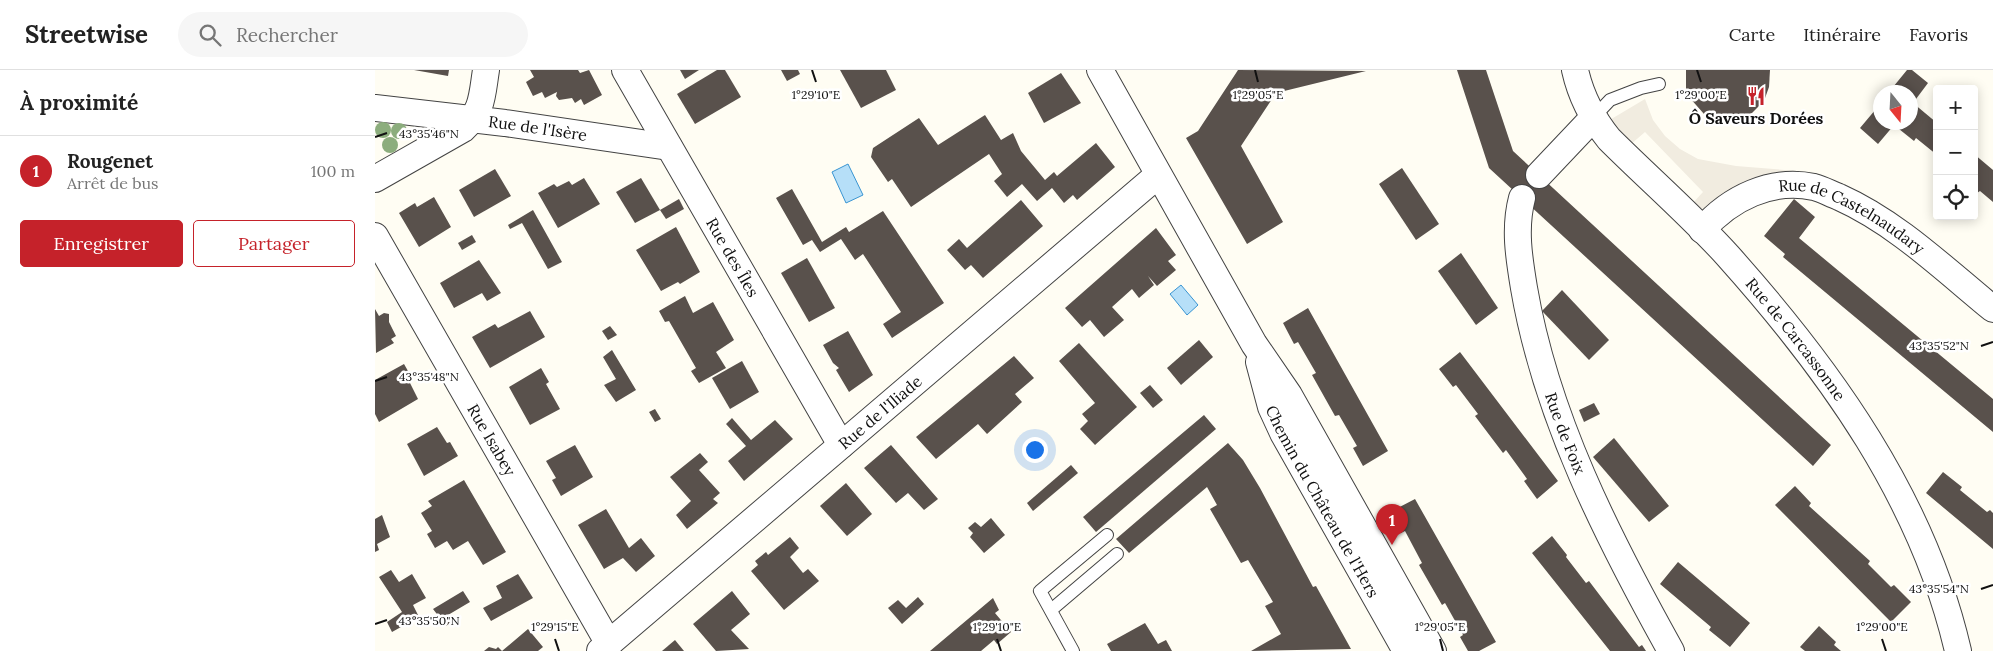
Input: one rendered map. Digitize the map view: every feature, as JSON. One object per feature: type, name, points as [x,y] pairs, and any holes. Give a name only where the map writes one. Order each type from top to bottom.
[{"type":"street","points":[[375,179],[463,129],[479,112],[486,70]]},
{"type":"street","name":"Rue des Îles","points":[[625,70],[841,445]]},
{"type":"street","name":"Chemin du Château de l'Hers","points":[[1100,70],[1254,344],[1289,395],[1433,651]]},
{"type":"street","name":"Rue de Carcassonne","points":[[1575,70],[1579,88],[1593,118],[1609,139],[1727,255],[1808,350],[1877,451],[1913,522],[1937,579],[1958,651]]},
{"type":"street","name":"Rue de l'Isère","points":[[375,108],[669,147]]},
{"type":"street","points":[[1539,175],[1593,118]]},
{"type":"street","name":"Rue de l'Iliade","points":[[605,647],[1158,175]]},
{"type":"street","name":"Rue de Castelnaudary","points":[[1702,230],[1725,208],[1755,191],[1784,185],[1815,187],[1855,204],[1910,240],[1993,309]]},
{"type":"street","name":"Rue de Foix","points":[[1522,198],[1518,211],[1517,239],[1529,320],[1555,403],[1585,482],[1618,556],[1671,651]]},
{"type":"street","name":"Rue Isabey","points":[[375,236],[605,647]]},
{"type":"street","name":"Chemin du Château de l'Hers","points":[[1254,344],[1271,407],[1283,433],[1406,651]]},
{"type":"lane","points":[[1593,118],[1610,100],[1641,88],[1659,84]]},
{"type":"lane","points":[[1073,651],[1040,591],[1107,535]]},
{"type":"lane","points":[[1051,610],[1117,554]]},
{"type":"shaded area","points":[[1645,99],[1653,120],[1665,136],[1680,149],[1698,159],[1736,166],[1798,171],[1805,177],[1711,208],[1696,209],[1691,205],[1703,192],[1645,132],[1630,145],[1608,121]]},
{"type":"water","points":[[848,164],[863,195],[846,203],[832,172]]},
{"type":"water","points":[[1181,285],[1198,305],[1187,315],[1170,294]]},
{"type":"building","points":[[414,70],[449,70],[448,76]]},
{"type":"building","points":[[530,70],[578,70],[580,73],[589,70],[602,95],[584,105],[581,99],[575,103],[572,98],[559,100],[556,96],[557,92],[545,98],[542,92],[533,96],[526,82],[534,77]]},
{"type":"building","points":[[680,70],[699,70],[685,79]]},
{"type":"building","points":[[717,70],[725,70],[741,97],[695,124],[677,94]]},
{"type":"building","points":[[781,70],[798,70],[800,74],[787,81]]},
{"type":"building","points":[[840,70],[886,70],[896,90],[861,108]]},
{"type":"building","points":[[1238,70],[1366,71],[1276,93],[1241,146],[1283,222],[1247,244],[1186,138],[1198,131]]},
{"type":"building","points":[[1457,70],[1486,70],[1513,151],[1831,445],[1813,466],[1489,168]]},
{"type":"building","points":[[1686,70],[1770,70],[1769,87],[1764,101],[1752,113],[1737,120],[1719,120],[1704,114],[1689,97],[1686,88]]},
{"type":"building","points":[[1907,70],[1912,70],[1928,83],[1918,96],[1918,85],[1895,85]]},
{"type":"building","points":[[1061,73],[1081,103],[1044,123],[1028,93]]},
{"type":"building","points":[[1918,107],[1933,120],[1933,152],[1916,138],[1914,141],[1900,130],[1918,130]]},
{"type":"building","points":[[1873,113],[1873,130],[1890,130],[1878,144],[1860,128]]},
{"type":"building","points":[[985,115],[1001,140],[1013,133],[1021,151],[1045,180],[1054,172],[1057,176],[1096,143],[1115,167],[1077,200],[1073,195],[1064,203],[1052,188],[1037,201],[1022,184],[1007,197],[994,181],[1002,174],[989,154],[911,207],[892,179],[888,182],[871,157],[873,148],[919,118],[938,145]]},
{"type":"building","points":[[1978,157],[1993,170],[1993,202],[1980,191],[1978,192]]},
{"type":"building","points":[[1402,168],[1439,224],[1416,240],[1379,184]]},
{"type":"building","points":[[495,169],[511,196],[474,217],[459,190]]},
{"type":"building","points":[[584,178],[600,204],[558,228],[538,193],[554,184],[557,187],[569,181],[572,185]]},
{"type":"building","points":[[641,178],[660,210],[635,223],[616,192]]},
{"type":"building","points":[[792,189],[822,242],[846,227],[849,232],[883,211],[944,303],[892,338],[883,324],[901,312],[863,254],[855,260],[841,239],[820,252],[812,240],[803,245],[776,198]]},
{"type":"building","points":[[434,197],[451,227],[419,247],[399,213],[415,203],[417,207]]},
{"type":"building","points":[[679,199],[684,209],[666,219],[660,210]]},
{"type":"building","points":[[1794,199],[1815,217],[1799,238],[1993,399],[1993,432],[1783,257],[1785,254],[1764,236]]},
{"type":"building","points":[[1021,200],[1043,226],[983,278],[971,265],[965,270],[947,250],[959,239],[967,248]]},
{"type":"building","points":[[533,210],[562,262],[548,269],[522,223],[510,229],[508,225]]},
{"type":"building","points":[[676,227],[700,272],[680,284],[678,282],[661,291],[636,250]]},
{"type":"building","points":[[1156,228],[1176,255],[1168,261],[1176,270],[1157,286],[1148,276],[1154,285],[1139,298],[1132,289],[1112,307],[1124,320],[1104,337],[1090,320],[1082,327],[1065,308]]},
{"type":"building","points":[[472,235],[476,242],[462,250],[458,243]]},
{"type":"building","points":[[1461,253],[1498,308],[1476,325],[1438,271]]},
{"type":"building","points":[[807,258],[835,308],[809,322],[781,273]]},
{"type":"building","points":[[479,260],[501,293],[487,301],[482,293],[454,308],[440,283]]},
{"type":"building","points":[[1562,290],[1609,340],[1589,360],[1542,311]]},
{"type":"building","points":[[685,296],[693,313],[713,302],[734,340],[716,352],[726,368],[699,383],[691,371],[696,368],[669,321],[665,322],[659,311]]},
{"type":"building","points":[[1308,308],[1388,451],[1363,466],[1353,448],[1357,446],[1339,415],[1335,416],[1312,375],[1316,373],[1298,342],[1294,344],[1283,323]]},
{"type":"building","points":[[375,309],[379,316],[384,313],[389,314],[389,322],[396,336],[391,339],[394,343],[376,353]]},
{"type":"building","points":[[530,311],[545,337],[490,368],[472,337],[495,324],[498,328]]},
{"type":"building","points":[[610,326],[617,335],[608,340],[602,331]]},
{"type":"building","points":[[848,331],[873,375],[849,392],[836,370],[839,368],[833,363],[823,345]]},
{"type":"building","points":[[1199,340],[1213,357],[1181,385],[1167,368]]},
{"type":"building","points":[[1079,343],[1137,407],[1095,445],[1080,429],[1088,421],[1082,414],[1095,403],[1059,361]]},
{"type":"building","points":[[612,350],[636,390],[616,402],[604,385],[616,379],[603,357]]},
{"type":"building","points":[[1460,352],[1558,481],[1537,499],[1524,481],[1527,479],[1506,450],[1503,453],[1475,416],[1478,414],[1456,385],[1453,387],[1439,369]]},
{"type":"building","points":[[1014,356],[1034,378],[1015,394],[1022,402],[987,434],[978,424],[936,459],[916,437]]},
{"type":"building","points":[[742,361],[759,392],[730,409],[712,378]]},
{"type":"building","points":[[404,364],[412,378],[409,381],[418,399],[379,422],[375,414],[375,380]]},
{"type":"building","points":[[541,368],[549,382],[546,384],[560,409],[530,425],[509,387]]},
{"type":"building","points":[[1150,385],[1163,400],[1153,408],[1140,393]]},
{"type":"building","points":[[1594,403],[1600,414],[1584,422],[1579,410]]},
{"type":"building","points":[[655,409],[661,419],[655,422],[649,412]]},
{"type":"building","points":[[1204,415],[1216,429],[1096,532],[1083,517]]},
{"type":"building","points":[[732,418],[751,440],[775,420],[793,439],[744,481],[728,461],[746,446],[726,424]]},
{"type":"building","points":[[437,427],[447,443],[450,442],[458,456],[424,476],[407,444]]},
{"type":"building","points":[[1614,438],[1669,506],[1649,522],[1593,457]]},
{"type":"building","points":[[1228,443],[1243,460],[1260,488],[1313,587],[1316,586],[1351,649],[1251,651],[1281,634],[1265,606],[1273,602],[1248,560],[1241,563],[1210,509],[1217,505],[1207,487],[1129,553],[1116,539]]},
{"type":"building","points":[[575,445],[593,477],[561,496],[552,480],[556,478],[546,461]]},
{"type":"building","points":[[891,445],[938,499],[924,510],[908,493],[896,503],[864,468]]},
{"type":"building","points":[[700,453],[708,462],[699,470],[720,493],[713,499],[718,503],[687,529],[676,515],[691,501],[670,477]]},
{"type":"building","points":[[1071,465],[1078,473],[1033,511],[1027,503]]},
{"type":"building","points":[[1943,472],[1962,487],[1960,490],[1987,512],[1990,510],[1993,513],[1993,549],[1926,493]]},
{"type":"building","points":[[464,480],[506,552],[483,565],[468,541],[453,550],[447,541],[435,548],[427,534],[432,531],[421,513],[432,506],[428,501]]},
{"type":"building","points":[[846,483],[872,514],[847,536],[820,506]]},
{"type":"building","points":[[1795,486],[1811,503],[1809,506],[1870,561],[1868,564],[1891,587],[1894,585],[1911,602],[1891,622],[1775,505]]},
{"type":"building","points":[[1415,499],[1496,642],[1479,651],[1468,651],[1460,637],[1463,635],[1445,603],[1442,605],[1419,565],[1422,563],[1405,531],[1401,533],[1390,512]]},
{"type":"building","points":[[606,509],[629,548],[641,538],[655,556],[636,572],[623,558],[604,569],[578,525]]},
{"type":"building","points":[[382,515],[390,537],[377,544],[379,550],[375,552],[375,519]]},
{"type":"building","points":[[991,518],[1005,535],[984,553],[970,537],[973,533],[968,528],[975,522],[981,527]]},
{"type":"building","points":[[1552,536],[1586,583],[1589,581],[1639,647],[1642,645],[1646,651],[1610,651],[1532,553]]},
{"type":"building","points":[[790,537],[799,548],[790,557],[803,573],[808,569],[819,581],[784,610],[751,571],[758,565],[755,561],[766,552],[768,555]]},
{"type":"building","points":[[1678,562],[1750,623],[1730,647],[1709,630],[1711,627],[1660,584]]},
{"type":"building","points":[[391,570],[399,582],[412,574],[426,598],[413,605],[419,617],[392,632],[387,622],[402,612],[379,577]]},
{"type":"building","points":[[518,574],[533,598],[491,621],[483,608],[502,598],[496,586]]},
{"type":"building","points":[[463,591],[470,602],[448,615],[453,621],[446,626],[433,609]]},
{"type":"building","points":[[732,591],[750,614],[731,630],[749,649],[716,651],[693,624]]},
{"type":"building","points":[[918,597],[924,604],[902,624],[888,608],[898,600],[906,608]]},
{"type":"building","points":[[993,598],[999,610],[995,613],[1011,632],[997,644],[994,640],[981,651],[930,651]]},
{"type":"building","points":[[1145,623],[1158,644],[1166,640],[1172,651],[1111,651],[1107,644]]},
{"type":"building","points":[[1819,626],[1836,642],[1834,645],[1841,651],[1805,651],[1800,647]]},
{"type":"building","points":[[528,629],[543,647],[538,651],[502,651]]},
{"type":"building","points":[[675,640],[684,651],[662,651]]},
{"type":"building","points":[[489,647],[496,649],[498,647],[502,651],[484,651]]},
{"type":"place","name":"Ô Saveurs Dorées","points":[[1756,96]]},
{"type":"place","name":"Rougenet","points":[[1392,545]]}]
